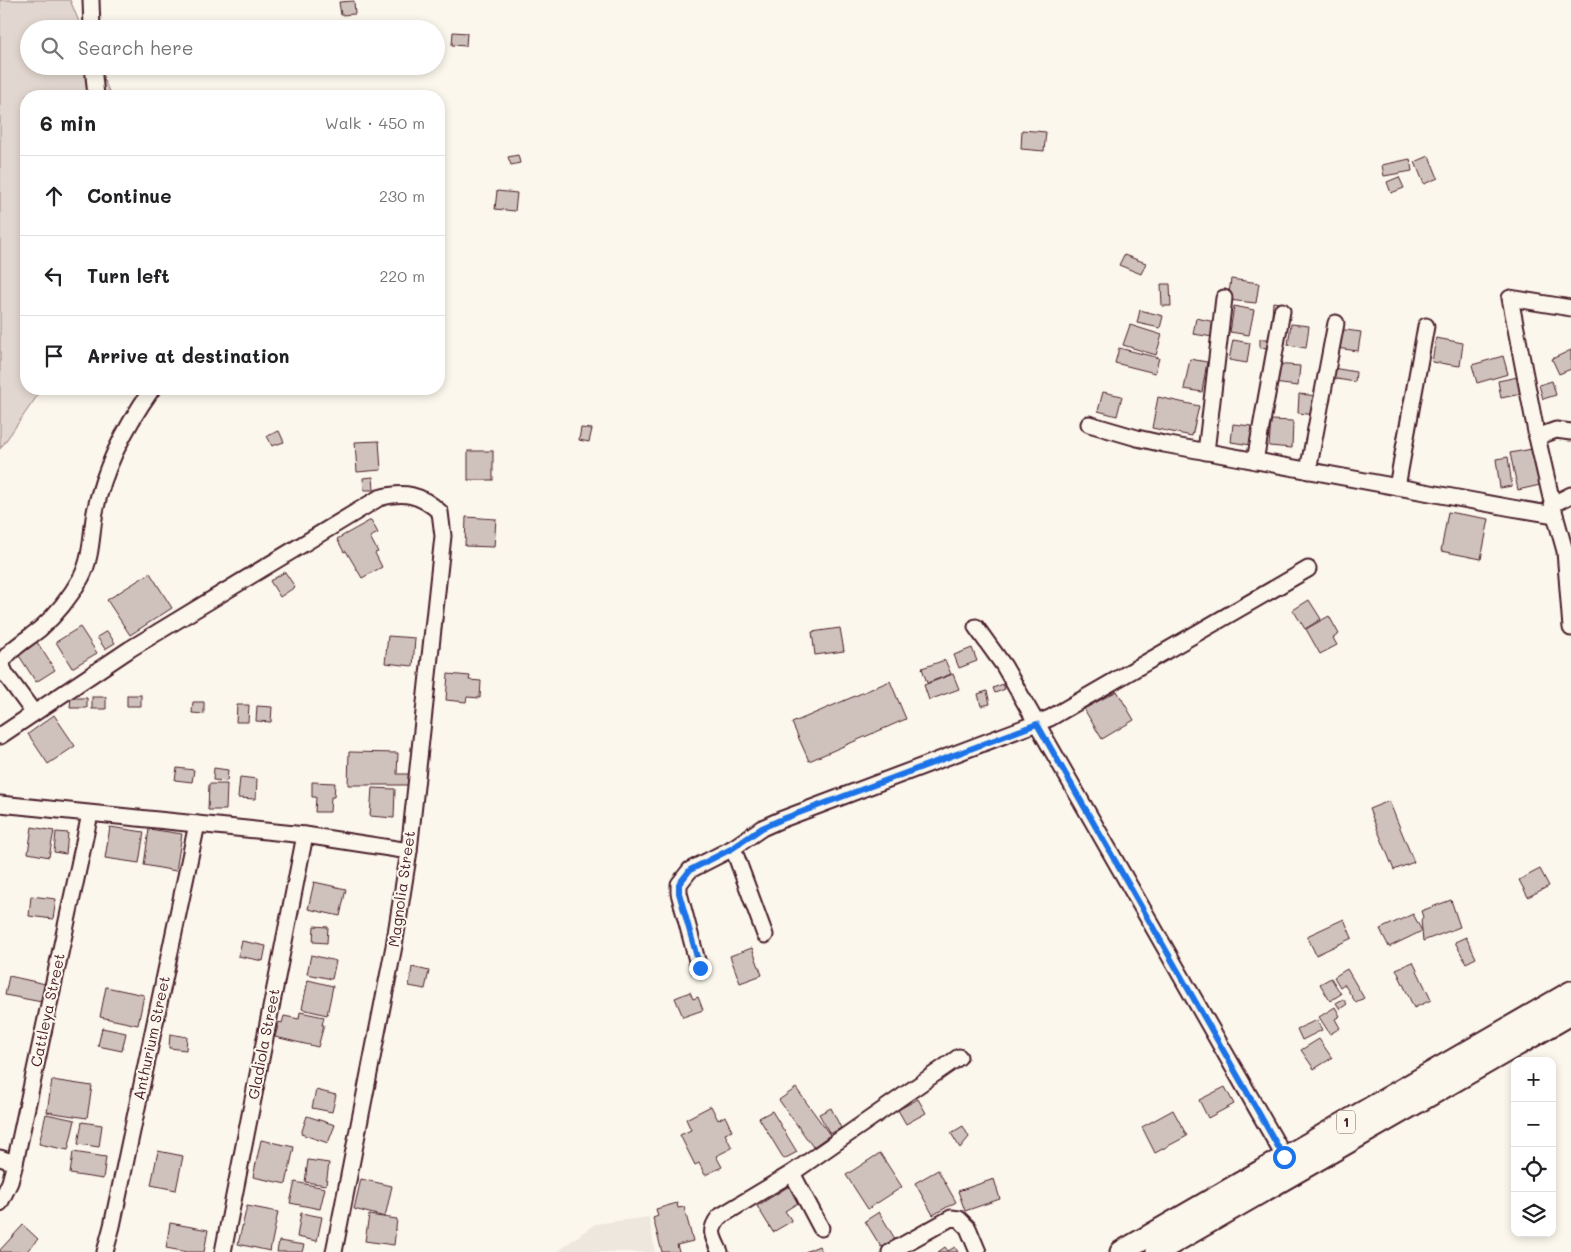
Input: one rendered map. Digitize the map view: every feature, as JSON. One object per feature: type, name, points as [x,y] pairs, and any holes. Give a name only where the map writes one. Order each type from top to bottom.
[{"type":"highway","name":"1","points":[[1157,1252],[1288,1165],[1571,992]]},
{"type":"highway","name":"1","points":[[1120,1252],[1571,1014]]},
{"type":"street","points":[[91,0],[92,20]]},
{"type":"street","points":[[94,75],[95,90]]},
{"type":"street","points":[[1206,452],[1224,298]]},
{"type":"street","points":[[1571,308],[1510,298],[1537,436],[1554,509],[1568,552],[1571,628]]},
{"type":"street","points":[[1255,461],[1282,311]]},
{"type":"street","points":[[1308,471],[1336,323]]},
{"type":"street","points":[[1397,487],[1426,326]]},
{"type":"street","points":[[0,736],[34,713],[6,675],[2,664],[6,657],[61,609],[82,577],[88,558],[95,512],[112,457],[134,413],[148,395]]},
{"type":"street","points":[[1089,424],[1137,438],[1206,452],[1512,508],[1554,509],[1571,494]]},
{"type":"street","points":[[1537,436],[1556,430],[1571,432]]},
{"type":"street","name":"Magnolia Street","points":[[34,713],[130,649],[379,498],[395,494],[411,495],[431,504],[440,512],[442,546],[408,851],[394,946],[334,1252]]},
{"type":"street","points":[[700,968],[679,893],[679,884],[690,870],[733,848],[762,828],[780,820],[1037,724],[1060,713],[1308,569]]},
{"type":"street","points":[[976,627],[1004,666],[1288,1165]]},
{"type":"street","points":[[0,804],[305,835],[408,851]]},
{"type":"street","name":"Cattleya Street","points":[[0,1204],[10,1182],[15,1163],[90,814]]},
{"type":"street","name":"Anthurium Street","points":[[105,1252],[197,824]]},
{"type":"street","name":"Gladiola Street","points":[[223,1252],[305,835]]},
{"type":"street","points":[[733,848],[765,935]]},
{"type":"street","points":[[720,1252],[712,1232],[713,1224],[719,1217],[792,1173],[959,1057]]},
{"type":"street","points":[[0,1158],[15,1163]]},
{"type":"street","points":[[792,1173],[821,1228]]},
{"type":"street","points":[[890,1252],[951,1218],[959,1219],[968,1228],[978,1252]]},
{"type":"shaded area","points":[[0,0],[70,0],[78,20],[20,20],[20,75],[102,75],[108,90],[20,90],[20,395],[38,395],[0,449]]},
{"type":"shaded area","points":[[649,1217],[655,1252],[556,1252],[595,1224]]},
{"type":"building","points":[[354,1],[355,14],[341,15],[339,2]]},
{"type":"building","points":[[453,32],[467,33],[466,46],[452,45]]},
{"type":"building","points":[[1022,130],[1046,132],[1044,151],[1021,149]]},
{"type":"building","points":[[518,155],[520,163],[511,165],[508,157]]},
{"type":"building","points":[[1429,156],[1438,178],[1424,184],[1415,162]]},
{"type":"building","points":[[1410,159],[1412,171],[1384,176],[1382,165]]},
{"type":"building","points":[[1399,177],[1404,188],[1391,193],[1387,182]]},
{"type":"building","points":[[497,191],[517,193],[515,211],[495,209]]},
{"type":"building","points":[[1124,255],[1146,263],[1141,274],[1119,265]]},
{"type":"building","points":[[1231,279],[1259,283],[1256,303],[1228,300]]},
{"type":"building","points":[[1161,284],[1170,284],[1171,306],[1162,306]]},
{"type":"building","points":[[1273,302],[1280,303],[1279,318],[1272,317]]},
{"type":"building","points":[[1234,306],[1254,310],[1249,335],[1230,332]]},
{"type":"building","points":[[1140,310],[1163,316],[1160,328],[1137,323]]},
{"type":"building","points":[[1196,318],[1215,322],[1213,337],[1193,334]]},
{"type":"building","points":[[1291,324],[1309,326],[1306,348],[1288,345]]},
{"type":"building","points":[[1130,325],[1162,335],[1156,355],[1123,345]]},
{"type":"building","points":[[1338,329],[1361,332],[1358,351],[1336,348]]},
{"type":"building","points":[[1436,338],[1463,343],[1460,366],[1432,362]]},
{"type":"building","points":[[1260,339],[1273,339],[1273,347],[1260,348]]},
{"type":"building","points":[[1233,340],[1250,343],[1247,363],[1229,360]]},
{"type":"building","points":[[1119,348],[1159,358],[1155,373],[1115,363]]},
{"type":"building","points":[[1571,350],[1571,369],[1559,374],[1552,359]]},
{"type":"building","points":[[1503,356],[1508,374],[1477,383],[1472,365]]},
{"type":"building","points":[[1190,359],[1207,362],[1202,392],[1184,389]]},
{"type":"building","points":[[1275,364],[1300,366],[1298,386],[1273,383]]},
{"type":"building","points":[[1333,368],[1356,372],[1355,382],[1331,378]]},
{"type":"building","points":[[1518,377],[1521,394],[1501,398],[1498,381]]},
{"type":"building","points":[[1552,381],[1556,395],[1543,399],[1539,385]]},
{"type":"building","points":[[1103,392],[1122,396],[1117,416],[1098,411]]},
{"type":"building","points":[[1299,394],[1318,396],[1316,415],[1298,413]]},
{"type":"building","points":[[1158,397],[1199,406],[1192,436],[1152,428]]},
{"type":"building","points":[[1271,420],[1293,421],[1292,448],[1269,446]]},
{"type":"building","points":[[1233,424],[1260,427],[1257,446],[1231,442]]},
{"type":"building","points":[[581,428],[592,429],[589,442],[579,440]]},
{"type":"building","points":[[279,431],[284,442],[272,446],[267,436]]},
{"type":"building","points":[[379,441],[381,470],[357,472],[355,442]]},
{"type":"building","points":[[1532,449],[1540,485],[1518,490],[1510,453]]},
{"type":"building","points":[[468,451],[493,451],[493,480],[468,480]]},
{"type":"building","points":[[1508,457],[1512,486],[1500,488],[1496,459]]},
{"type":"building","points":[[373,477],[374,490],[364,490],[363,478]]},
{"type":"building","points":[[1448,512],[1489,519],[1481,559],[1441,551]]},
{"type":"building","points":[[466,517],[496,519],[494,547],[465,546]]},
{"type":"building","points":[[371,520],[378,533],[370,537],[378,552],[375,553],[382,567],[362,578],[337,539]]},
{"type":"building","points":[[285,572],[295,587],[280,597],[270,581]]},
{"type":"building","points":[[150,573],[172,608],[130,635],[107,600]]},
{"type":"building","points":[[1309,600],[1321,619],[1305,629],[1293,610]]},
{"type":"building","points":[[1329,616],[1339,634],[1333,638],[1337,645],[1320,654],[1306,629]]},
{"type":"building","points":[[80,627],[97,653],[72,668],[56,642]]},
{"type":"building","points":[[840,628],[844,651],[815,655],[812,632]]},
{"type":"building","points":[[107,631],[115,643],[105,649],[97,637]]},
{"type":"building","points":[[388,636],[415,638],[413,666],[385,663]]},
{"type":"building","points":[[35,639],[55,670],[36,682],[16,651]]},
{"type":"building","points":[[972,648],[977,661],[959,668],[954,655]]},
{"type":"building","points":[[945,660],[951,674],[927,683],[922,668]]},
{"type":"building","points":[[448,674],[470,676],[469,680],[481,681],[480,698],[467,697],[466,702],[446,700]]},
{"type":"building","points":[[953,674],[959,689],[929,700],[924,685]]},
{"type":"building","points":[[890,681],[906,719],[809,761],[792,723]]},
{"type":"building","points":[[1003,684],[1005,689],[995,693],[993,688]]},
{"type":"building","points":[[987,691],[990,704],[981,706],[978,694]]},
{"type":"building","points":[[1117,691],[1134,720],[1102,739],[1084,709]]},
{"type":"building","points":[[127,695],[141,695],[141,706],[127,706]]},
{"type":"building","points":[[92,697],[106,697],[106,709],[92,709]]},
{"type":"building","points":[[71,698],[87,698],[87,708],[70,708]]},
{"type":"building","points":[[193,702],[204,702],[204,714],[192,713]]},
{"type":"building","points":[[237,705],[249,705],[248,722],[236,722]]},
{"type":"building","points":[[257,706],[272,707],[271,722],[256,721]]},
{"type":"building","points":[[54,715],[75,746],[48,764],[28,734]]},
{"type":"building","points":[[349,752],[398,753],[397,774],[409,774],[408,785],[348,785]]},
{"type":"building","points":[[177,768],[194,770],[192,782],[175,780]]},
{"type":"building","points":[[214,768],[228,770],[227,781],[213,780]]},
{"type":"building","points":[[240,777],[257,779],[256,799],[238,798]]},
{"type":"building","points":[[312,782],[335,783],[334,797],[331,797],[330,812],[315,812],[316,797],[312,797]]},
{"type":"building","points":[[209,784],[227,784],[226,810],[208,810]]},
{"type":"building","points":[[372,788],[395,789],[394,818],[370,816]]},
{"type":"building","points":[[1389,801],[1414,862],[1394,870],[1369,809]]},
{"type":"building","points":[[32,827],[54,831],[49,857],[28,853]]},
{"type":"building","points":[[110,827],[144,832],[139,863],[105,858]]},
{"type":"building","points":[[149,829],[182,834],[176,871],[144,865]]},
{"type":"building","points":[[56,832],[68,833],[66,854],[54,852]]},
{"type":"building","points":[[1540,869],[1549,886],[1528,897],[1519,880]]},
{"type":"building","points":[[314,882],[346,889],[340,916],[308,909]]},
{"type":"building","points":[[31,896],[56,899],[53,919],[29,916]]},
{"type":"building","points":[[1451,900],[1460,927],[1423,941],[1421,920],[1423,917],[1421,911]]},
{"type":"building","points":[[1413,914],[1422,931],[1389,947],[1380,929]]},
{"type":"building","points":[[1344,919],[1352,938],[1316,955],[1307,936]]},
{"type":"building","points":[[314,926],[328,927],[327,943],[313,942]]},
{"type":"building","points":[[1466,937],[1476,958],[1466,963],[1455,942]]},
{"type":"building","points":[[242,941],[266,946],[263,961],[238,956]]},
{"type":"building","points":[[752,948],[762,975],[740,983],[730,956]]},
{"type":"building","points":[[311,955],[336,961],[332,979],[307,974]]},
{"type":"building","points":[[1413,962],[1431,1000],[1414,1008],[1396,969]]},
{"type":"building","points":[[412,967],[429,971],[425,989],[409,986]]},
{"type":"building","points":[[1347,969],[1364,998],[1356,1003],[1344,984],[1340,987],[1334,977]]},
{"type":"building","points":[[9,976],[50,985],[47,1003],[5,995]]},
{"type":"building","points":[[1331,978],[1341,994],[1330,1001],[1320,984]]},
{"type":"building","points":[[308,980],[333,986],[327,1015],[302,1009]]},
{"type":"building","points":[[106,987],[144,995],[138,1025],[100,1017]]},
{"type":"building","points":[[690,992],[693,999],[698,997],[703,1010],[683,1017],[675,998]]},
{"type":"building","points":[[1343,999],[1347,1004],[1340,1009],[1336,1003]]},
{"type":"building","points":[[1335,1007],[1340,1016],[1335,1019],[1340,1028],[1330,1034],[1319,1017]]},
{"type":"building","points":[[300,1012],[324,1017],[322,1025],[324,1025],[318,1047],[275,1037],[279,1022],[282,1023],[284,1016],[299,1019]]},
{"type":"building","points":[[1317,1020],[1322,1030],[1302,1040],[1297,1029]]},
{"type":"building","points":[[102,1028],[126,1033],[122,1051],[98,1046]]},
{"type":"building","points":[[170,1034],[187,1037],[186,1050],[169,1048]]},
{"type":"building","points":[[1319,1039],[1332,1058],[1314,1069],[1301,1050]]},
{"type":"building","points":[[52,1080],[92,1086],[87,1118],[47,1112]]},
{"type":"building","points":[[1225,1087],[1234,1104],[1208,1118],[1199,1100]]},
{"type":"building","points":[[796,1088],[830,1135],[813,1147],[779,1100]]},
{"type":"building","points":[[316,1090],[336,1095],[332,1112],[312,1108]]},
{"type":"building","points":[[918,1099],[926,1113],[906,1124],[898,1110]]},
{"type":"building","points":[[711,1106],[718,1120],[725,1116],[732,1131],[725,1134],[732,1148],[716,1156],[722,1167],[705,1175],[699,1163],[695,1165],[680,1135],[691,1130],[686,1119]]},
{"type":"building","points":[[831,1108],[841,1128],[830,1134],[819,1114]]},
{"type":"building","points":[[1173,1110],[1187,1136],[1155,1153],[1142,1127]]},
{"type":"building","points":[[772,1111],[797,1152],[784,1159],[759,1118]]},
{"type":"building","points":[[46,1114],[75,1120],[68,1150],[39,1144]]},
{"type":"building","points":[[307,1116],[335,1125],[328,1143],[301,1134]]},
{"type":"building","points":[[82,1122],[102,1125],[99,1147],[78,1144]]},
{"type":"building","points":[[963,1126],[969,1137],[960,1148],[951,1133]]},
{"type":"building","points":[[261,1140],[294,1147],[286,1184],[253,1177]]},
{"type":"building","points":[[158,1151],[183,1156],[176,1190],[151,1185]]},
{"type":"building","points":[[73,1152],[106,1157],[103,1179],[70,1174]]},
{"type":"building","points":[[880,1153],[902,1187],[868,1209],[846,1175]]},
{"type":"building","points":[[308,1160],[329,1163],[326,1185],[305,1182]]},
{"type":"building","points":[[938,1170],[956,1202],[933,1215],[915,1183]]},
{"type":"building","points":[[361,1179],[392,1186],[385,1217],[354,1209]]},
{"type":"building","points":[[994,1179],[1000,1199],[965,1211],[958,1191]]},
{"type":"building","points":[[295,1182],[325,1188],[320,1209],[290,1203]]},
{"type":"building","points":[[791,1185],[801,1201],[785,1211],[792,1221],[773,1232],[757,1206]]},
{"type":"building","points":[[677,1203],[678,1208],[684,1207],[693,1241],[677,1245],[679,1252],[662,1252],[653,1218],[658,1216],[656,1209]]},
{"type":"building","points":[[247,1206],[278,1212],[270,1251],[238,1244]]},
{"type":"building","points":[[879,1212],[895,1239],[881,1247],[865,1221]]},
{"type":"building","points":[[301,1213],[322,1217],[317,1241],[297,1237]]},
{"type":"building","points":[[369,1215],[397,1219],[394,1245],[365,1241]]},
{"type":"building","points":[[170,1223],[208,1230],[204,1252],[188,1252],[166,1248]]},
{"type":"building","points":[[23,1225],[38,1239],[26,1252],[0,1252],[0,1250]]},
{"type":"building","points":[[279,1241],[304,1245],[302,1252],[277,1252]]},
{"type":"building","points":[[819,1246],[822,1252],[805,1252]]},
{"type":"building","points":[[945,1247],[948,1251],[955,1247],[958,1252],[938,1252]]},
{"type":"route","points":[[700,968],[679,893],[679,884],[690,870],[733,848],[762,828],[780,820],[1037,724],[1284,1157]]}]
